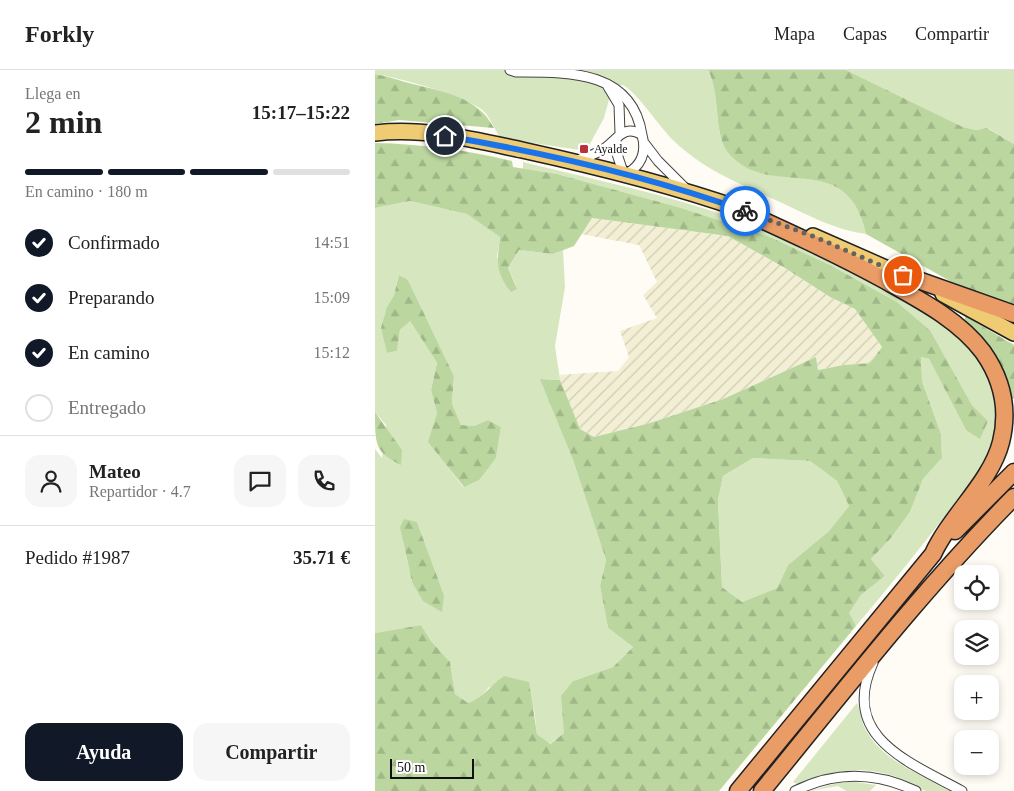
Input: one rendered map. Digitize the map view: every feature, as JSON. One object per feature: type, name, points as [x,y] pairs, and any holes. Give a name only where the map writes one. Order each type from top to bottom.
[{"type":"highway","points":[[729,205],[856,265],[941,314],[983,352],[997,376],[1005,401],[1005,423],[1001,444],[991,465],[942,535],[933,554]]},
{"type":"highway","points":[[903,275],[1014,314]]},
{"type":"highway","points":[[738,791],[933,554],[1014,472]]},
{"type":"highway","points":[[762,791],[948,567],[1014,496]]},
{"type":"main road","points":[[375,133],[390,131],[428,133],[495,144],[624,175],[729,205],[799,230],[903,275],[1014,333]]},
{"type":"street","points":[[510,70],[516,72],[569,72],[583,74],[627,97],[640,119],[645,144],[671,176],[696,195]]},
{"type":"street","points":[[607,85],[619,105],[617,154],[624,175],[640,163],[645,144]]},
{"type":"street","points":[[573,162],[602,150],[627,130],[642,134]]},
{"type":"street","points":[[881,646],[865,680],[863,702],[868,721],[875,735],[904,759],[962,791]]},
{"type":"street","points":[[795,791],[810,784],[857,776],[875,777],[915,791]]},
{"type":"shaded area","points":[[592,218],[728,236],[785,268],[830,297],[855,309],[882,347],[870,363],[818,370],[816,357],[723,399],[650,423],[594,437],[580,429],[570,409],[558,375],[618,371],[629,357],[620,331],[657,318],[643,295],[657,282],[639,245],[581,234]]},
{"type":"green space","points":[[375,70],[708,70],[715,92],[721,137],[729,154],[746,167],[765,174],[825,182],[842,191],[856,207],[866,234],[843,229],[822,221],[711,169],[686,152],[674,141],[635,95],[623,85],[616,86],[610,96],[604,118],[586,151],[500,138],[487,115],[472,104],[430,88],[375,74]]},
{"type":"green space","points":[[708,70],[846,70],[963,127],[976,130],[987,128],[1014,144],[1014,306],[975,295],[866,234],[856,207],[842,191],[825,183],[765,174],[746,168],[729,154],[724,146],[719,126],[715,91]]},
{"type":"green space","points":[[846,70],[1014,70],[1014,144],[988,128],[976,130],[963,127]]},
{"type":"green space","points":[[375,74],[459,97],[479,109],[494,128],[399,120],[375,124]]},
{"type":"green space","points":[[375,143],[427,146],[512,161],[513,167],[557,174],[678,207],[768,236],[832,266],[897,302],[930,330],[972,405],[988,421],[980,439],[966,430],[929,359],[921,357],[922,381],[941,434],[942,458],[923,479],[910,512],[891,538],[871,559],[885,576],[861,595],[849,613],[856,626],[719,791],[375,791],[375,633],[421,625],[431,641],[450,662],[455,694],[468,703],[483,695],[504,676],[529,682],[537,734],[550,744],[564,733],[561,696],[573,681],[613,667],[633,647],[608,628],[600,586],[606,560],[573,460],[540,379],[560,380],[580,429],[594,437],[650,423],[723,399],[816,357],[818,370],[870,363],[882,347],[855,309],[830,297],[785,268],[728,236],[592,218],[574,246],[553,254],[519,250],[508,268],[517,289],[511,292],[502,278],[498,266],[500,237],[467,214],[410,201],[375,208]],"holes":[[[753,458],[810,461],[837,481],[849,506],[829,531],[788,565],[777,588],[742,602],[722,587],[718,500],[723,476]]]},
{"type":"green space","points":[[523,162],[693,205],[792,241],[908,302],[959,335],[978,355],[988,373],[995,394],[997,426],[991,452],[977,474],[936,527],[856,626],[848,614],[861,595],[885,576],[871,559],[891,538],[910,512],[923,479],[942,458],[941,434],[922,381],[921,357],[929,359],[966,430],[988,421],[972,405],[930,330],[897,302],[832,266],[768,236],[678,207],[557,174],[523,169]]},
{"type":"green space","points":[[410,201],[468,214],[500,237],[497,257],[517,288],[508,268],[519,250],[553,254],[563,250],[565,287],[555,346],[560,380],[541,379],[573,460],[606,560],[600,586],[608,628],[633,647],[613,667],[573,681],[564,733],[549,744],[537,734],[534,709],[489,687],[480,698],[468,703],[455,694],[450,662],[431,641],[421,625],[375,633],[375,449],[382,458],[386,425],[375,412],[375,208]],"holes":[[[399,275],[408,280],[454,376],[452,403],[461,425],[474,426],[488,420],[501,427],[496,458],[463,487],[429,442],[437,413],[431,390],[437,363],[410,321],[400,330],[397,351],[387,353],[387,307],[394,295]],[[417,522],[444,595],[412,582],[403,541]]]},
{"type":"green space","points":[[399,275],[408,280],[454,376],[452,403],[461,425],[474,426],[488,420],[501,427],[496,458],[479,480],[464,487],[428,442],[437,413],[431,390],[437,363],[410,321],[400,330],[397,351],[387,353],[381,328],[387,307],[394,295]]},
{"type":"green space","points":[[965,316],[1014,345],[1014,398],[1011,399],[1006,380],[965,325]]},
{"type":"green space","points":[[375,412],[402,450],[401,465],[386,456],[378,446],[375,432]]},
{"type":"green space","points":[[753,458],[810,461],[837,481],[849,506],[829,531],[788,565],[777,588],[742,602],[722,587],[718,500],[723,476]]},
{"type":"green space","points":[[404,519],[417,522],[444,595],[442,612],[423,601],[412,582],[400,527]]},
{"type":"green space","points":[[857,703],[865,729],[874,743],[905,767],[953,791],[926,791],[891,775],[866,770],[843,771],[797,784],[793,782]]},
{"type":"green space","points":[[841,782],[876,785],[870,791],[846,791],[838,786],[809,791]]},
{"type":"way so far","points":[[745,211],[799,230],[877,262],[903,275]]},
{"type":"place","name":"Ayalde","points":[[584,149]]},
{"type":"route","points":[[445,136],[495,144],[562,159],[652,182],[745,211]]}]
